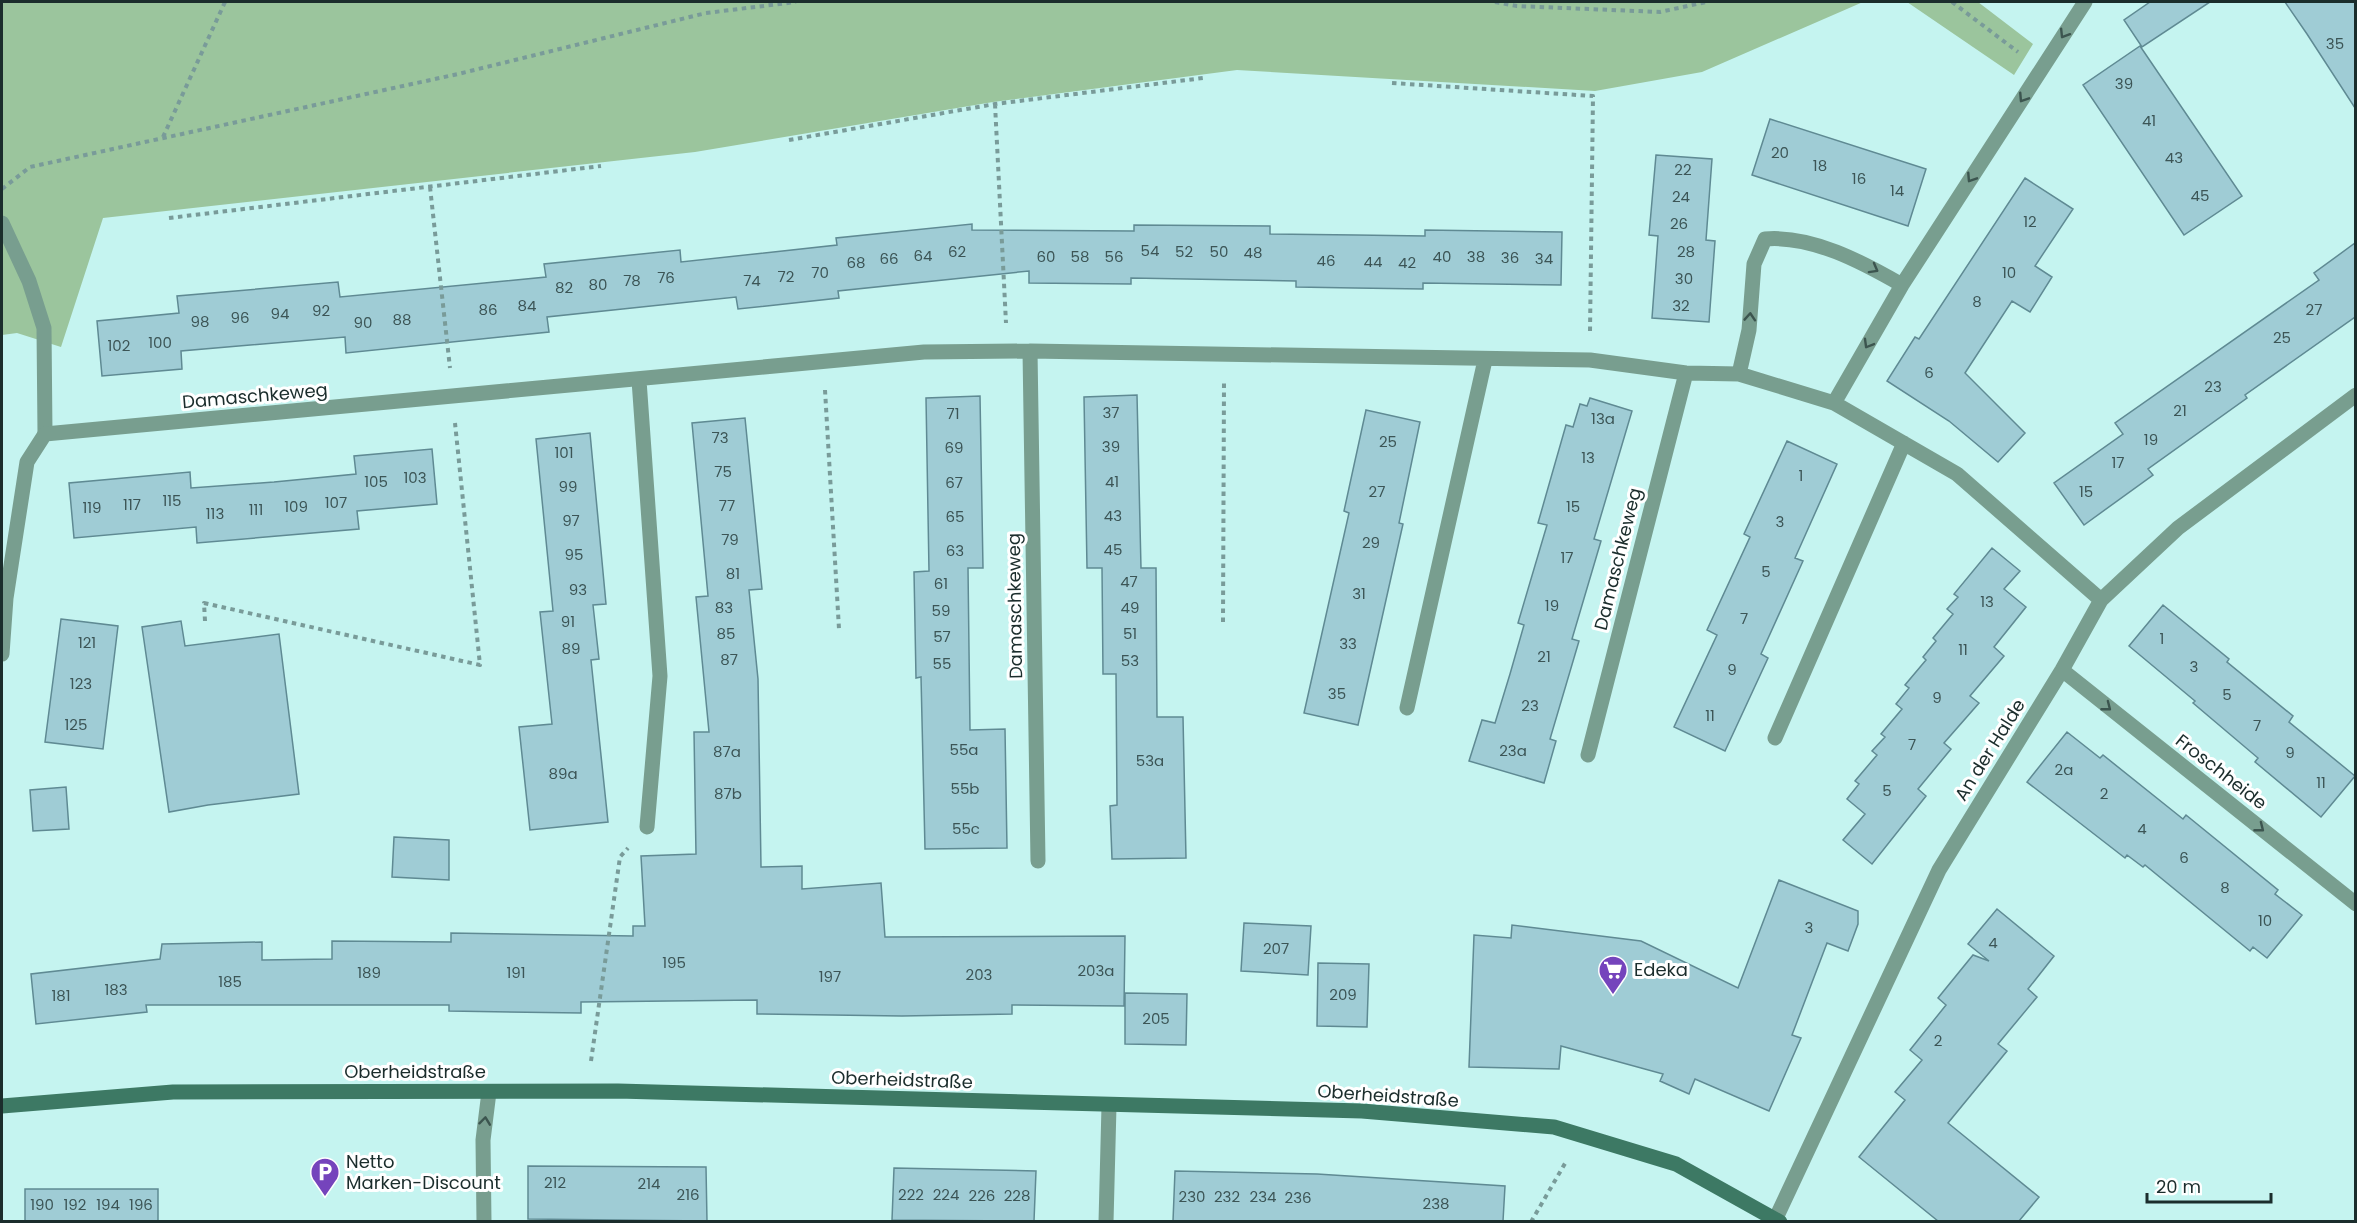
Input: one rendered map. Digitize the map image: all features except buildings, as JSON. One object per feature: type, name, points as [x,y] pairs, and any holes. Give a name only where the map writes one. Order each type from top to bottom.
[{"type":"street","points":[[1834,404],[1902,285],[2085,2]]},
{"type":"street","points":[[2,223],[29,280],[44,328],[45,434],[27,462],[4,597],[2,654]]},
{"type":"street","points":[[1739,374],[1749,330],[1754,264],[1765,239],[1786,237],[1859,261],[1902,285]]},
{"type":"street","name":"Damaschkeweg","points":[[1030,351],[1038,861]]},
{"type":"street","name":"Damaschkeweg","points":[[45,434],[924,352],[1030,351],[1590,360],[1686,373],[1739,374],[1834,404],[1957,474],[2101,600]]},
{"type":"street","points":[[1407,708],[1485,360]]},
{"type":"street","name":"Damaschkeweg","points":[[1588,755],[1686,373]]},
{"type":"street","points":[[639,380],[660,676],[646,827]]},
{"type":"street","name":"An der Halde","points":[[1778,1220],[1939,870],[2062,670],[2101,600],[2178,528],[2355,395]]},
{"type":"street","points":[[1775,738],[1904,443]]},
{"type":"street","name":"Froschheide","points":[[2062,670],[2355,904]]},
{"type":"street","name":"Oberheidstraße","points":[[2,1106],[172,1092],[589,1092],[1362,1111],[1554,1127],[1676,1164],[1778,1220]]},
{"type":"street","points":[[484,1221],[483,1140],[489,1092]]},
{"type":"street","points":[[1106,1221],[1109,1106]]},
{"type":"path","points":[[163,138],[225,2]]},
{"type":"path","points":[[2,189],[30,167],[458,75],[706,13],[795,2]]},
{"type":"path","points":[[1495,2],[1517,6],[1660,12],[1706,2]]},
{"type":"path","points":[[1952,2],[2043,68]]},
{"type":"path","points":[[789,140],[995,104],[1203,78]]},
{"type":"path","points":[[1392,83],[1593,96],[1590,360]]},
{"type":"path","points":[[995,104],[1008,351]]},
{"type":"path","points":[[169,218],[601,166]]},
{"type":"path","points":[[205,621],[204,603],[480,666],[430,187]]},
{"type":"path","points":[[1223,622],[1224,355]]},
{"type":"path","points":[[824,362],[839,629]]},
{"type":"path","points":[[589,1092],[592,1044],[620,857],[646,827]]},
{"type":"path","points":[[1531,1221],[1559,1177],[1579,1135]]},
{"type":"green space","points":[[2,2],[1863,2],[1702,72],[1595,91],[1237,70],[993,102],[695,152],[103,218],[61,347],[17,333],[2,335]]},
{"type":"green space","points":[[1907,2],[1978,2],[2033,44],[2014,75]]},
{"type":"place","name":"Edeka","points":[[1613,996]]},
{"type":"place","name":"Netto Marken-Discount","points":[[325,1198]]}]
